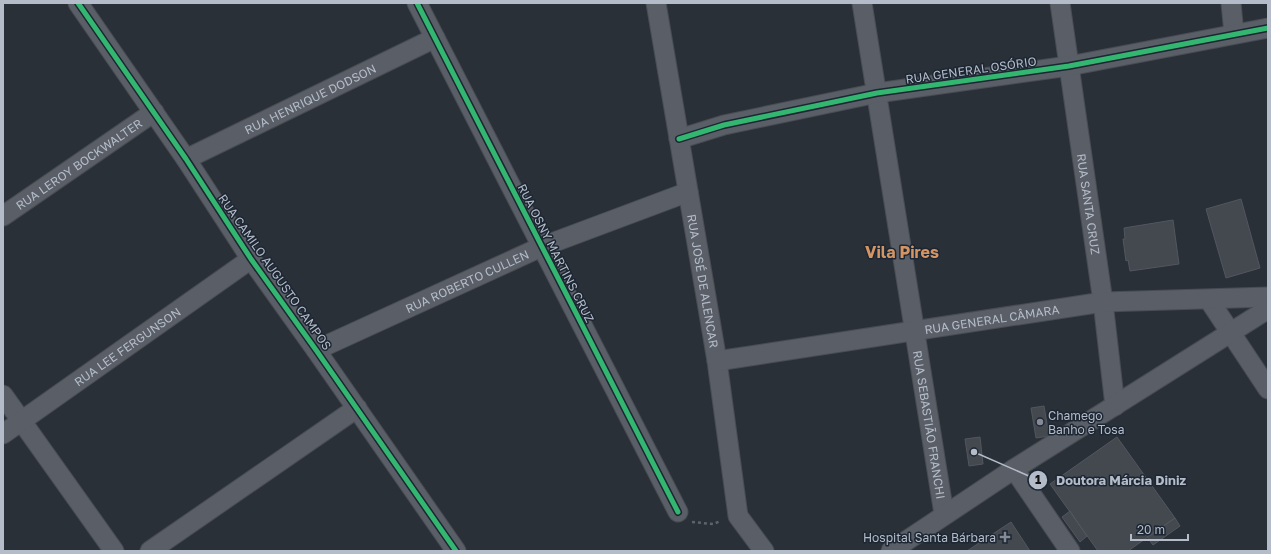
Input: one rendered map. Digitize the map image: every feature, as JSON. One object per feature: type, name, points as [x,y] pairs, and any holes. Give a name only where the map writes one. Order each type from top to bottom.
[{"type":"street","name":"RUA CAMILO AUGUSTO CAMPOS","points":[[78,3],[186,159],[251,259],[456,551]]},
{"type":"street","name":"RUA OSNY MARTINS CRUZ","points":[[417,3],[678,512]]},
{"type":"street","name":"RUA JOSÉ DE ALENCAR","points":[[656,3],[717,361],[738,516],[764,551]]},
{"type":"street","name":"RUA SEBASTIÃO FRANCHI","points":[[862,3],[878,93],[944,514]]},
{"type":"street","name":"RUA SANTA CRUZ","points":[[1060,3],[1103,302],[1115,406]]},
{"type":"street","points":[[1231,3],[1234,34]]},
{"type":"street","name":"RUA GENERAL OSÓRIO","points":[[679,139],[724,126],[878,93],[1069,66],[1268,28]]},
{"type":"street","name":"RUA HENRIQUE DODSON","points":[[186,159],[435,38]]},
{"type":"street","name":"RUA LEROY BOCKWALTER","points":[[3,216],[154,112]]},
{"type":"street","name":"RUA ROBERTO CULLEN","points":[[316,350],[541,247],[688,192]]},
{"type":"street","name":"RUA LEE FERGUNSON","points":[[3,434],[251,259]]},
{"type":"street","name":"RUA GENERAL CÂMARA","points":[[717,361],[915,329],[1103,302],[1209,300],[1268,297]]},
{"type":"street","points":[[1209,300],[1268,389]]},
{"type":"street","points":[[892,551],[944,514],[1268,309]]},
{"type":"street","points":[[3,395],[114,551]]},
{"type":"street","points":[[150,551],[357,408]]},
{"type":"street","points":[[1014,469],[1070,551]]},
{"type":"path","points":[[678,512],[693,523],[713,524],[738,516]]},
{"type":"building","points":[[1241,199],[1260,268],[1226,278],[1206,209]]},
{"type":"building","points":[[1173,220],[1179,264],[1130,271],[1128,260],[1126,261],[1123,239],[1125,239],[1124,228]]},
{"type":"building","name":"Chamego Banho e Tosa","points":[[1044,406],[1049,436],[1036,438],[1031,408]]},
{"type":"building","points":[[980,437],[983,464],[969,466],[965,439]]},
{"type":"building","points":[[1117,437],[1175,518],[1128,551],[1098,551],[1050,484]]},
{"type":"building","points":[[1070,511],[1087,536],[1080,542],[1062,517]]},
{"type":"building","points":[[1175,518],[1180,526],[1153,545],[1147,537]]},
{"type":"building","name":"Hospital Santa Bárbara","points":[[1011,522],[1030,551],[967,551]]},
{"type":"cycle path","points":[[78,3],[186,159],[251,259],[456,551]]},
{"type":"cycle path","points":[[417,3],[678,512]]},
{"type":"cycle path","points":[[679,139],[724,125],[877,93],[1069,66],[1268,28]]},
{"type":"place","name":"Chamego Banho e Tosa","points":[[1040,422]]},
{"type":"place","name":"Doutora Márcia Diniz","points":[[974,452]]},
{"type":"place","name":"Hospital Santa Bárbara","points":[[1005,537]]},
{"type":"district","name":"Vila Pires","points":[[902,252]]}]
